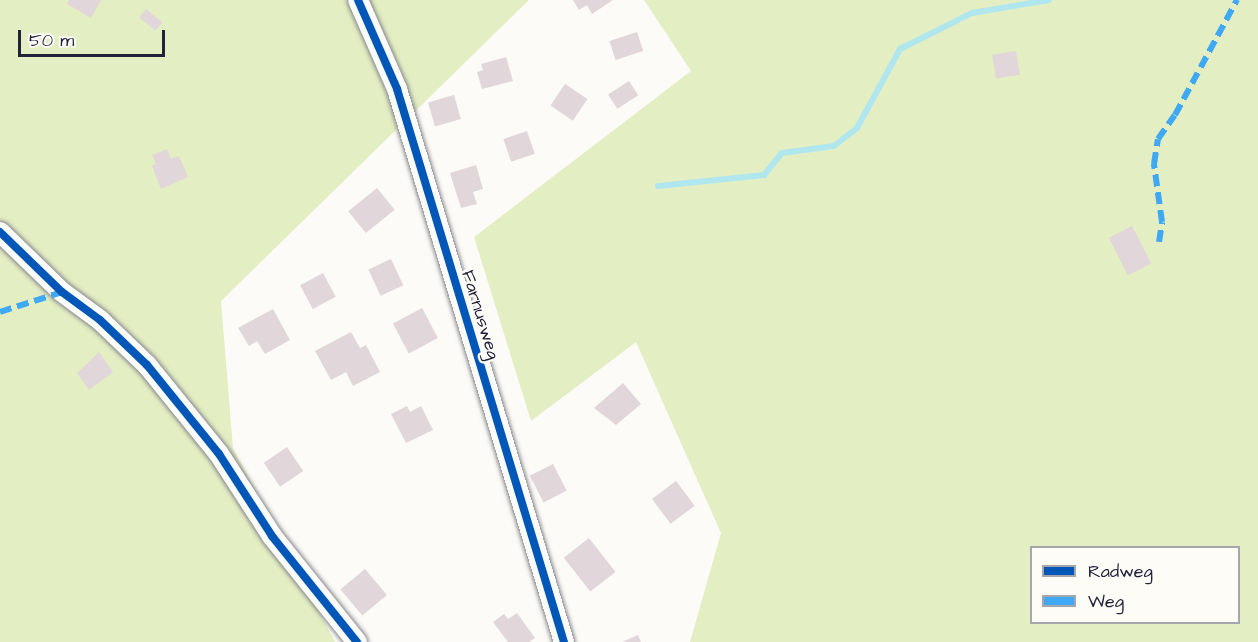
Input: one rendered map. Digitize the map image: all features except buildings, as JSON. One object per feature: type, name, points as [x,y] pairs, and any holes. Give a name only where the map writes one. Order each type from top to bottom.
[{"type":"street","name":"Farnusweg","points":[[358,0],[397,89],[564,642]]},
{"type":"street","points":[[0,232],[62,292],[100,320],[147,365],[219,454],[272,536],[357,642]]},
{"type":"green space","points":[[0,0],[529,0],[221,301],[233,448],[335,642],[0,642]]},
{"type":"green space","points":[[644,0],[1258,0],[1258,642],[690,642],[721,533],[636,342],[531,421],[474,237],[691,71]]},
{"type":"waterway","points":[[658,186],[764,175],[782,153],[834,146],[857,128],[900,49],[972,13],[1049,0]]},
{"type":"marked path","points":[[1159,242],[1162,222],[1154,164],[1158,139],[1175,115],[1237,0]]},
{"type":"marked path","points":[[0,312],[62,292]]},
{"type":"cycle path","points":[[358,0],[397,89],[564,642]]},
{"type":"cycle path","points":[[0,232],[62,292],[100,320],[147,365],[219,454],[272,536],[357,642]]}]
